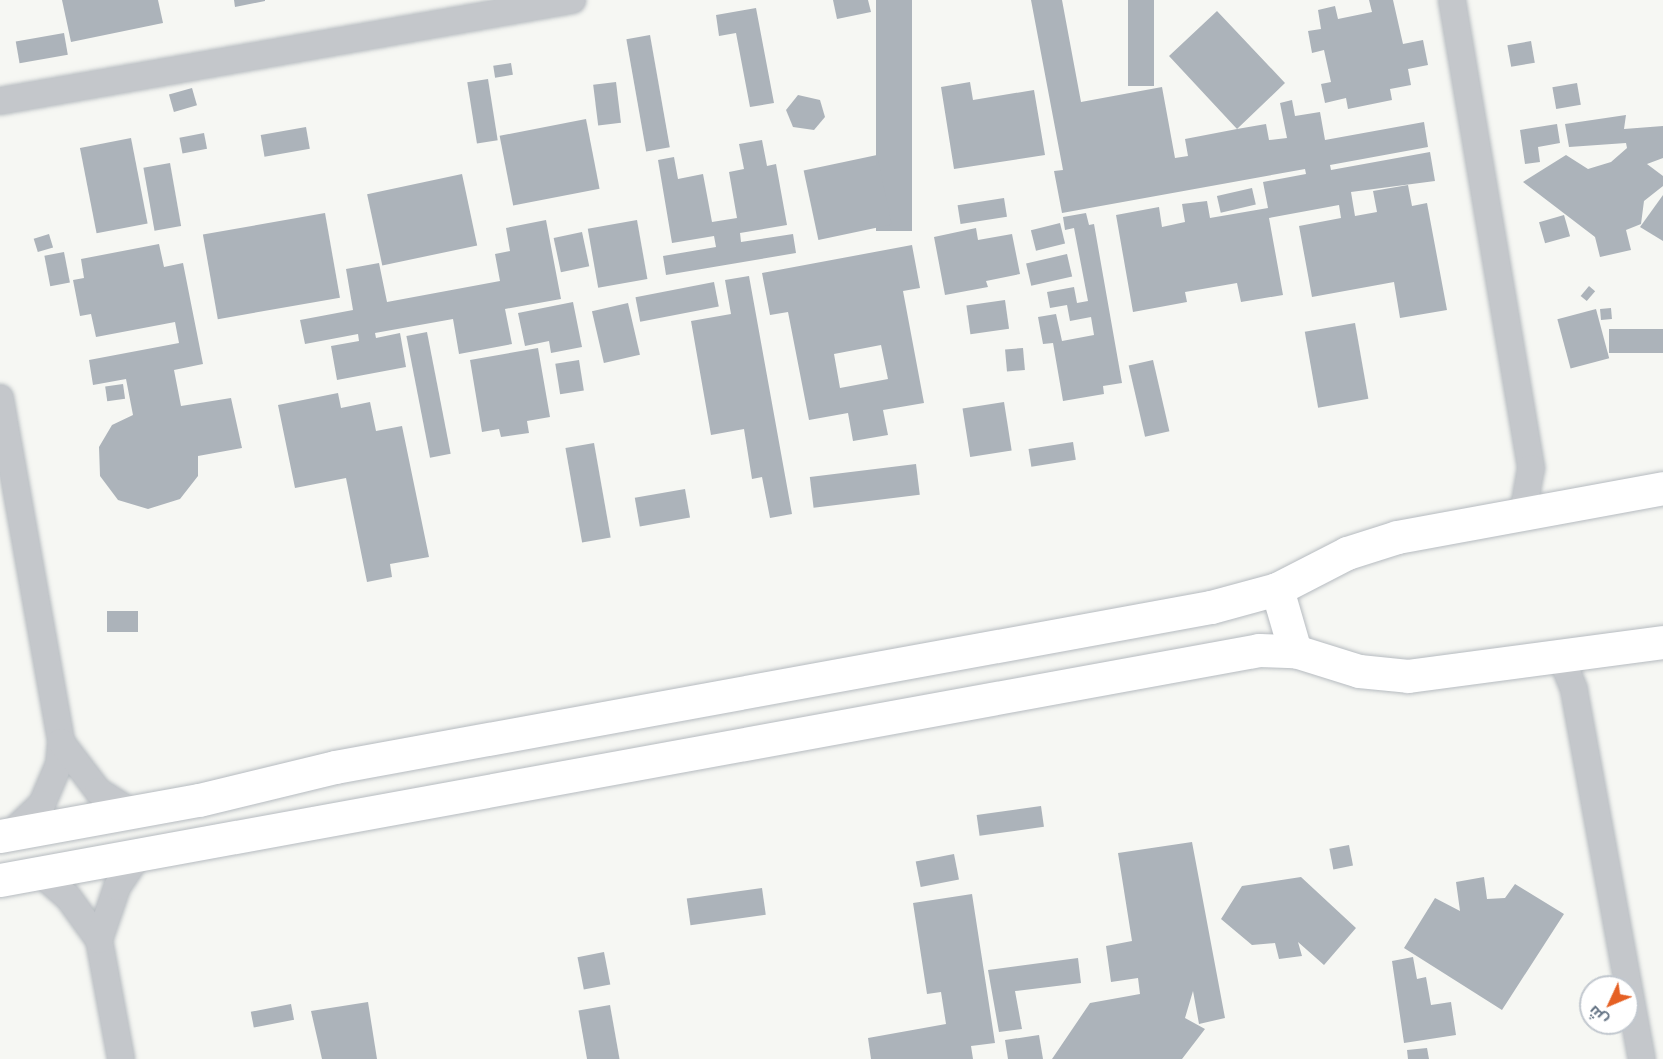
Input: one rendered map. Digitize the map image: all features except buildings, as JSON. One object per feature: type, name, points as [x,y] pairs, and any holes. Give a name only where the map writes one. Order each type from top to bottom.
[{"type":"main road","points":[[5,835],[133,813],[335,767],[1211,607],[1277,589],[1371,544],[1523,513],[1663,488]]},
{"type":"main road","points":[[1277,589],[1294,651]]},
{"type":"main road","points":[[0,880],[1242,653],[1294,651],[1359,671],[1408,676],[1663,642]]},
{"type":"street","points":[[0,100],[572,0]]},
{"type":"street","points":[[1452,0],[1531,468],[1523,513]]},
{"type":"street","points":[[0,398],[62,742],[56,774],[42,804],[5,835]]},
{"type":"street","points":[[1531,468],[1556,508]]},
{"type":"street","points":[[1569,655],[1642,1059]]},
{"type":"street","points":[[62,742],[84,776],[133,813]]},
{"type":"street","points":[[99,940],[117,887],[138,856]]},
{"type":"street","points":[[40,873],[68,897],[99,940],[121,1059]]}]
